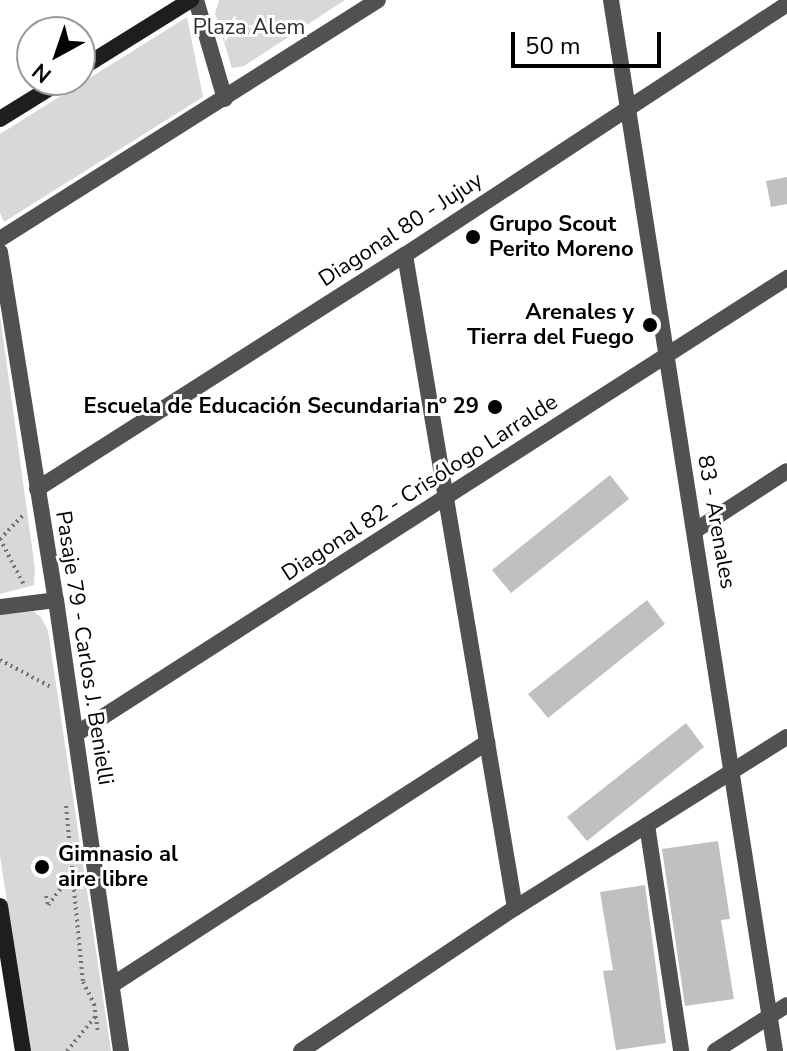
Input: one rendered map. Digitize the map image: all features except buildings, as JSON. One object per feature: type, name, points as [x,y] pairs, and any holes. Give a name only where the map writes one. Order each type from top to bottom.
[{"type":"street","points":[[96,59],[193,0],[225,99]]},
{"type":"street","points":[[0,239],[378,0]]},
{"type":"street","name":"83 - Arenales","points":[[611,0],[734,770],[775,1051]]},
{"type":"street","name":"Diagonal 80 - Jujuy","points":[[37,489],[405,255],[787,4]]},
{"type":"street","points":[[0,119],[37,96]]},
{"type":"street","name":"Pasaje 79 - Carlos J. Benielli","points":[[0,252],[56,600],[121,1051]]},
{"type":"street","points":[[405,255],[515,908]]},
{"type":"street","name":"Diagonal 82 - Crisólogo Larralde","points":[[76,734],[787,278]]},
{"type":"street","points":[[696,530],[787,471]]},
{"type":"street","points":[[0,607],[56,600]]},
{"type":"street","points":[[301,1051],[515,908],[787,737]]},
{"type":"street","points":[[112,985],[487,742]]},
{"type":"street","points":[[647,825],[681,1051]]},
{"type":"street","points":[[0,906],[23,1051]]},
{"type":"street","points":[[715,1051],[787,1005]]},
{"type":"path","points":[[33,602],[0,539],[27,512],[41,508]]},
{"type":"path","points":[[0,660],[52,688]]},
{"type":"path","points":[[46,896],[48,905],[71,876],[83,982],[94,1004],[95,1017],[67,1051]]},
{"type":"green space","name":"Plaza Alem","points":[[219,0],[345,0],[244,66],[232,68],[215,13]]},
{"type":"green space","name":"Plaza Alem","points":[[187,17],[203,97],[4,222],[0,213],[0,134],[61,96],[96,96],[96,74]]},
{"type":"green space","points":[[0,315],[35,569],[34,585],[0,594]]},
{"type":"green space","points":[[33,611],[41,617],[48,631],[111,1051],[30,1051],[0,856],[0,615]]},
{"type":"place","name":"Grupo Scout Perito Moreno","points":[[473,237]]},
{"type":"place","name":"Arenales y Tierra del Fuego","points":[[650,325]]},
{"type":"place","name":"Escuela de Educación Secundaria nº 29","points":[[495,407]]},
{"type":"place","name":"Gimnasio al aire libre","points":[[42,867]]}]
